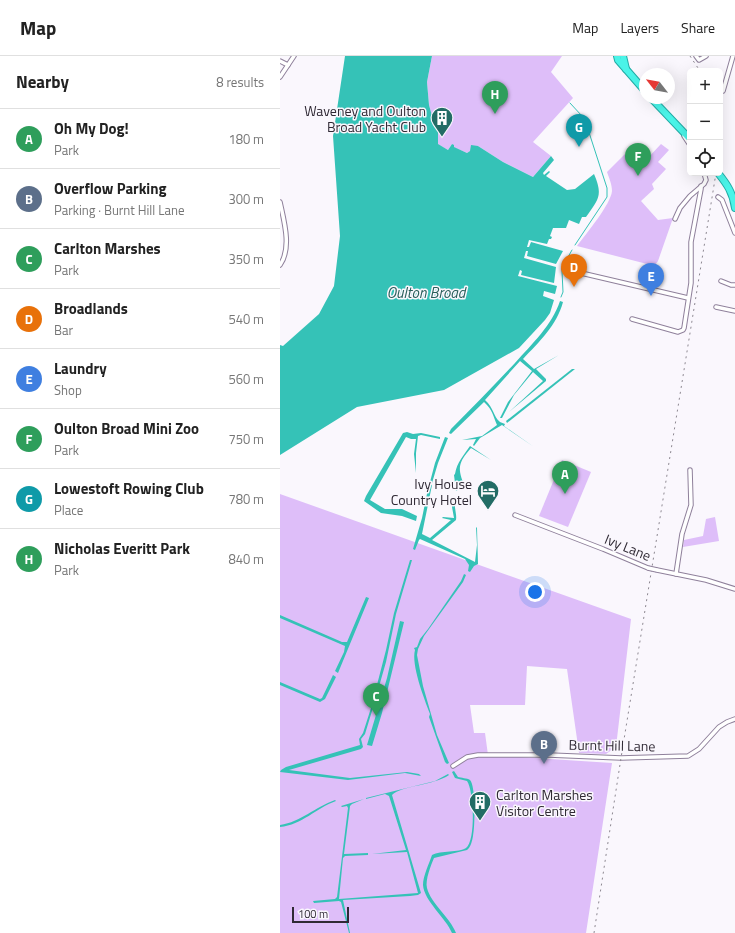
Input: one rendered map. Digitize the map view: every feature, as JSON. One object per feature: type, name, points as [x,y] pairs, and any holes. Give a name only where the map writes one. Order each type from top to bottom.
[{"type":"highway","points":[[616,56],[639,84]]},
{"type":"highway","points":[[623,56],[626,70]]},
{"type":"highway","points":[[657,104],[687,135]]},
{"type":"highway","points":[[721,176],[732,193],[735,208]]},
{"type":"street","points":[[280,77],[294,56]]},
{"type":"street","points":[[696,56],[699,60],[706,56]]},
{"type":"street","points":[[723,91],[733,56]]},
{"type":"street","points":[[280,60],[288,65]]},
{"type":"street","points":[[683,130],[684,136],[687,140]]},
{"type":"street","points":[[675,219],[684,204],[704,184],[706,180],[705,176]]},
{"type":"street","points":[[632,319],[681,332],[684,328],[691,283],[691,242],[701,186]]},
{"type":"street","points":[[718,197],[722,200],[735,233]]},
{"type":"street","points":[[280,202],[287,241],[283,261],[280,265]]},
{"type":"street","points":[[564,269],[688,298]]},
{"type":"street","points":[[721,281],[735,285]]},
{"type":"street","points":[[716,307],[735,311]]},
{"type":"street","points":[[676,574],[682,534],[692,504],[690,470]]},
{"type":"street","name":"Ivy Lane","points":[[515,515],[648,568],[721,584],[735,589]]},
{"type":"street","name":"Burnt Hill Lane","points":[[453,766],[467,757],[478,755],[549,755],[621,758],[688,756],[698,749],[719,727],[735,719]]},
{"type":"shaded area","points":[[432,56],[562,56],[551,72],[573,98],[533,142],[551,156],[533,177],[503,162],[478,146],[467,153],[453,147],[452,144],[448,150],[437,144],[438,130],[434,124],[429,105],[427,82]]},
{"type":"shaded area","points":[[661,144],[669,150],[658,162],[666,169],[652,184],[654,189],[641,201],[658,220],[673,218],[658,261],[655,265],[577,246],[598,219],[611,197],[612,188],[607,172],[625,154],[634,158],[640,157],[645,161]]},
{"type":"shaded area","points":[[562,460],[591,472],[568,527],[539,516]]},
{"type":"shaded area","points":[[280,494],[631,619],[616,747],[606,754],[579,753],[567,669],[527,666],[525,705],[470,705],[474,733],[485,733],[488,755],[612,763],[586,933],[280,933]]},
{"type":"shaded area","points":[[715,517],[719,541],[683,547],[684,540],[703,536],[706,519]]},
{"type":"water","name":"Oulton Broad","points":[[345,56],[432,56],[427,82],[429,105],[434,123],[438,130],[438,144],[448,150],[452,144],[454,147],[467,153],[470,151],[471,145],[478,146],[503,162],[533,177],[551,156],[554,160],[543,173],[544,175],[549,171],[550,172],[546,176],[567,190],[575,189],[594,174],[599,192],[597,201],[586,217],[582,217],[579,224],[569,220],[566,228],[553,228],[550,236],[552,237],[549,239],[547,244],[529,240],[527,247],[529,247],[531,242],[563,251],[556,264],[527,256],[528,251],[526,251],[524,258],[556,267],[554,283],[521,275],[522,271],[520,270],[518,276],[557,286],[555,294],[544,291],[543,296],[554,300],[550,313],[519,348],[444,390],[357,407],[280,455],[280,345],[283,346],[319,314],[334,286],[340,236],[333,136]]},
{"type":"water","points":[[560,301],[563,302],[552,326],[523,359],[534,369],[559,355],[536,369],[546,379],[546,381],[509,412],[543,381],[533,372],[514,395],[502,418],[500,418],[508,402],[532,371],[520,361],[485,400],[498,420],[505,424],[504,426],[534,447],[502,425],[480,438],[474,446],[473,445],[476,439],[462,440],[482,436],[497,425],[491,410],[484,402],[451,434],[449,433],[451,429],[535,341],[552,318]]},
{"type":"water","points":[[572,369],[575,369],[507,423],[506,421]]},
{"type":"water","points":[[407,432],[440,437],[440,439],[421,435],[418,436],[416,473],[414,454],[416,439],[406,437],[370,500],[385,509],[402,509],[417,516],[416,521],[402,516],[381,513],[364,501],[403,433]]},
{"type":"water","points":[[445,437],[448,438],[432,483],[430,482],[435,463]]},
{"type":"water","points":[[470,446],[491,460],[471,448],[463,458],[460,466],[465,487],[456,491],[454,475],[459,462]]},
{"type":"water","points":[[429,484],[432,485],[422,534],[430,538],[451,520],[442,518],[443,517],[454,518],[452,507],[453,503],[455,502],[456,520],[432,540],[475,562],[477,545],[476,527],[477,528],[478,564],[474,566],[470,572],[468,571],[469,565],[465,559],[420,539],[415,550],[413,549],[422,518]]},
{"type":"water","points":[[410,560],[412,560],[396,614],[386,662],[365,734],[361,739],[363,747],[361,749],[289,770],[350,778],[407,772],[419,774],[421,776],[405,773],[348,780],[280,772],[286,767],[360,745],[359,739],[363,733],[371,708],[394,613]]},
{"type":"water","points":[[464,574],[466,575],[463,582],[424,636],[417,655],[423,686],[437,735],[449,763],[447,764],[429,717],[430,714],[416,673],[414,648],[417,647],[420,639],[461,581]]},
{"type":"water","points":[[366,597],[369,598],[338,673],[335,671],[344,652],[345,646],[280,618],[280,615],[342,642],[347,642]]},
{"type":"water","points":[[400,621],[404,622],[382,713],[372,746],[367,745],[387,678]]},
{"type":"water","points":[[333,675],[336,677],[325,699],[320,702],[280,685],[280,682],[320,699],[322,698]]},
{"type":"water","points":[[454,771],[458,777],[469,779],[472,784],[474,832],[470,846],[467,850],[434,858],[427,881],[427,888],[432,900],[450,921],[456,933],[452,933],[427,897],[424,891],[423,881],[432,855],[440,852],[463,850],[469,844],[473,826],[471,795],[467,781],[455,778],[452,772]]},
{"type":"water","points":[[448,774],[449,775],[435,781]]},
{"type":"water","points":[[435,781],[403,789],[392,795],[421,893],[410,896],[343,900],[349,933],[341,902],[314,903],[313,901],[335,899],[337,897],[348,808],[347,806],[341,806],[364,799],[350,806],[344,854],[368,853],[368,855],[345,856],[343,858],[339,899],[418,893],[407,852],[372,854],[406,850],[389,796],[385,794],[366,798]]},
{"type":"water","points":[[335,800],[336,801],[302,820],[288,826],[280,827],[280,825],[295,821]]},
{"type":"waterway","points":[[570,103],[582,116]]},
{"type":"waterway","points":[[575,245],[607,197],[607,188],[585,120]]},
{"type":"waterway","points":[[563,266],[572,250]]},
{"type":"waterway","points":[[561,297],[563,292],[562,271]]},
{"type":"railway","points":[[690,56],[698,68]]},
{"type":"railway","points":[[594,933],[716,176]]},
{"type":"place","name":"Nicholas Everitt Park","points":[[495,114]]},
{"type":"place","name":"Waveney and Oulton Broad Yacht Club","points":[[442,138]]},
{"type":"place","name":"Lowestoft Rowing Club","points":[[579,147]]},
{"type":"place","name":"Oulton Broad Mini Zoo","points":[[638,176]]},
{"type":"place","name":"Broadlands","points":[[574,287]]},
{"type":"place","name":"Laundry","points":[[651,296]]},
{"type":"place","name":"Oh My Dog!","points":[[565,494]]},
{"type":"place","name":"Ivy House Country Hotel","points":[[488,510]]},
{"type":"place","name":"Carlton Marshes","points":[[376,716]]},
{"type":"place","name":"Overflow Parking","points":[[544,764]]},
{"type":"place","name":"Carlton Marshes Visitor Centre","points":[[480,822]]}]
